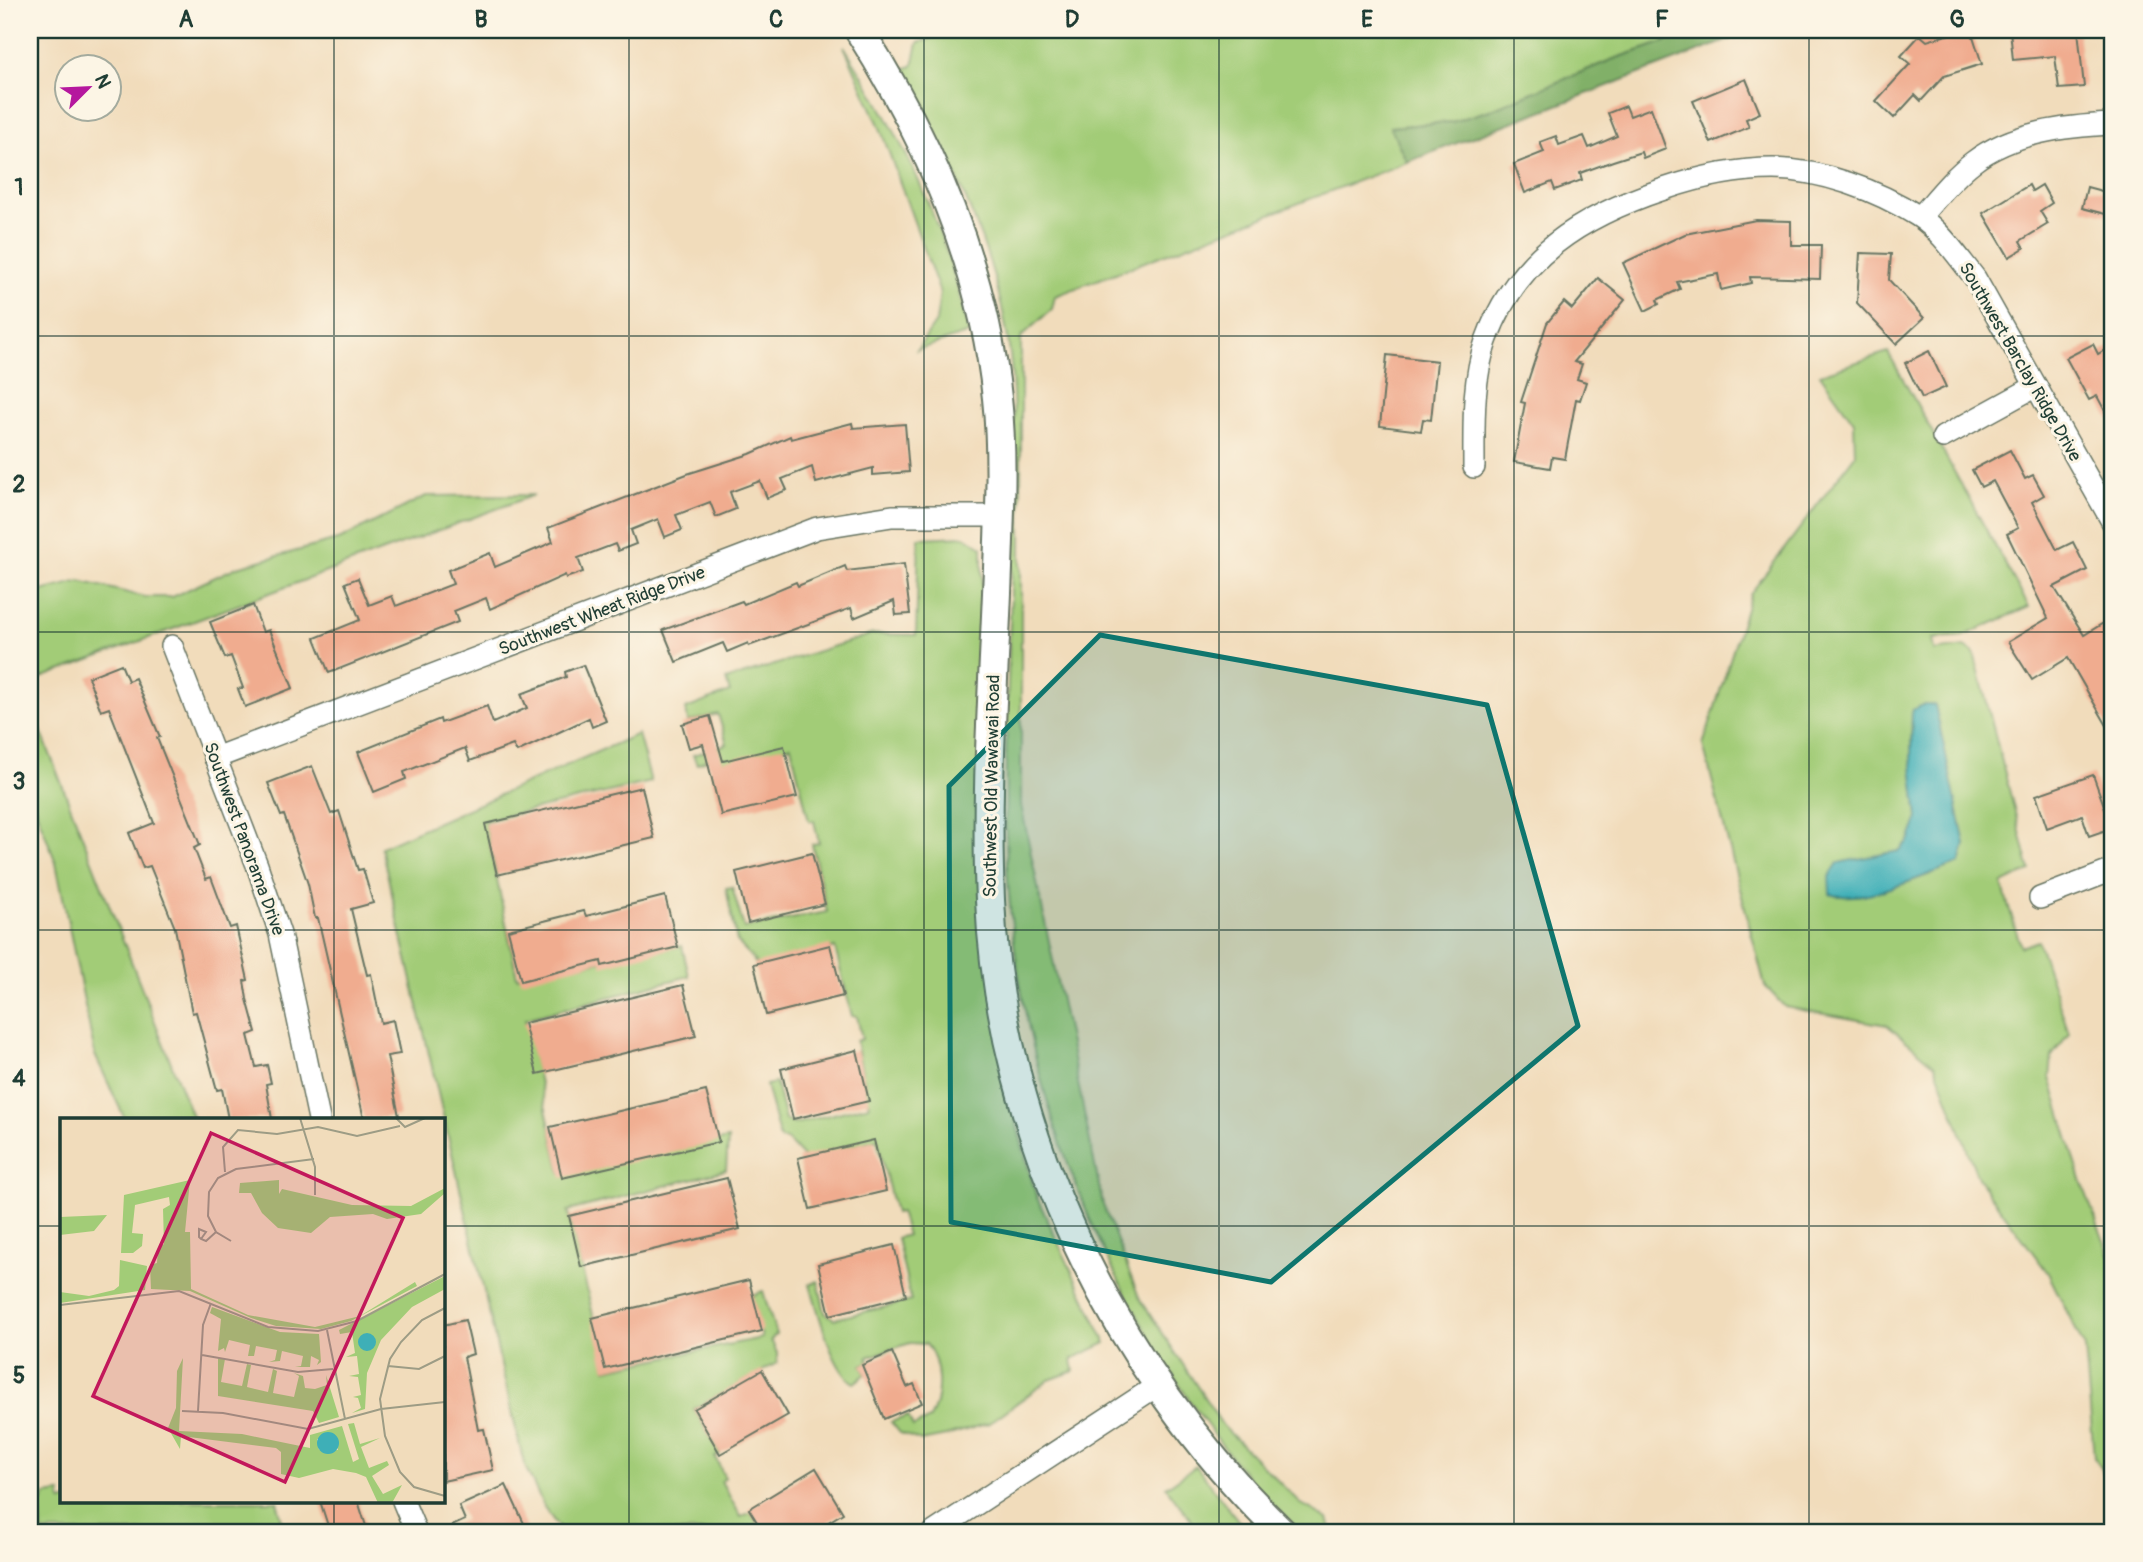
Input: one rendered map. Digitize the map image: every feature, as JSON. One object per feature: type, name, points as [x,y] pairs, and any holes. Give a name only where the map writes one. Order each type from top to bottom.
[{"type":"main road","name":"Southwest Old Wawawai Road","points":[[859,30],[933,162],[971,265],[997,398],[999,516],[988,824],[990,904],[998,980],[1032,1126],[1058,1200],[1123,1331],[1158,1385],[1215,1461],[1282,1532]]},
{"type":"street","points":[[1920,217],[1973,161],[2014,139],[2049,131],[2113,124]]},
{"type":"street","name":"Southwest Barclay Ridge Drive","points":[[1474,467],[1474,404],[1486,340],[1514,288],[1531,264],[1568,232],[1621,203],[1698,177],[1739,170],[1775,169],[1835,180],[1892,201],[1920,217],[1948,245],[1975,278],[2113,523]]},
{"type":"street","points":[[1943,437],[2036,386]]},
{"type":"street","name":"Southwest Wheat Ridge Drive","points":[[215,758],[817,528],[892,516],[999,516]]},
{"type":"street","name":"Southwest Panorama Drive","points":[[172,646],[257,865],[280,934],[319,1118]]},
{"type":"street","points":[[2040,898],[2113,870]]},
{"type":"street","points":[[934,1532],[1158,1385]]},
{"type":"street","points":[[403,1502],[416,1532]]},
{"type":"highlighted area","points":[[1100,635],[1487,705],[1578,1026],[1271,1282],[951,1222],[949,786]]},
{"type":"green space","points":[[954,30],[1700,30],[1611,60],[1487,111],[1452,122],[1391,127],[1407,162],[1055,296],[1052,309],[1021,337],[1021,805],[1103,1205],[1139,1297],[1223,1426],[1300,1503],[1328,1519],[1332,1532],[1302,1532],[1270,1501],[1212,1431],[1146,1331],[1111,1266],[1081,1198],[1056,1128],[1035,1056],[1020,983],[1010,909],[1006,834],[1014,442],[1008,339],[1001,303],[980,233],[951,166],[902,69],[913,66],[918,43]]},
{"type":"green space","points":[[1700,30],[1755,30],[1407,162],[1390,127],[1452,122],[1487,111],[1611,60]]},
{"type":"green space","points":[[844,46],[885,115],[920,184],[948,256],[969,333],[917,350],[936,322],[940,293],[879,125]]},
{"type":"green space","points":[[1888,352],[2029,607],[1963,636],[1932,639],[1934,651],[1965,647],[1974,653],[2030,871],[2002,884],[2021,947],[2038,941],[2069,1033],[2052,1056],[2050,1078],[2081,1180],[2113,1265],[2113,1488],[2094,1457],[2085,1348],[2048,1273],[1978,1178],[1935,1065],[1887,1025],[1785,1007],[1765,986],[1703,745],[1751,593],[1855,455],[1854,422],[1820,374]],"holes":[[[1935,705],[1965,844],[1960,863],[1913,881],[1860,895],[1830,894],[1838,863],[1899,851],[1909,841],[1918,818],[1911,757],[1912,710]]]},
{"type":"green space","points":[[534,495],[30,682],[30,594],[80,581],[145,597],[172,597],[237,567],[341,539],[426,496]]},
{"type":"green space","points":[[965,536],[982,547],[982,628],[1003,1074],[1036,1196],[1106,1343],[1072,1359],[1074,1371],[1049,1380],[989,1423],[921,1441],[900,1433],[891,1422],[908,1416],[913,1427],[930,1419],[934,1411],[938,1391],[937,1371],[926,1344],[910,1343],[868,1357],[869,1362],[862,1365],[866,1374],[854,1383],[846,1376],[832,1352],[810,1284],[818,1281],[825,1313],[834,1319],[911,1301],[897,1238],[907,1235],[900,1212],[895,1213],[877,1139],[805,1159],[787,1140],[780,1139],[766,1085],[776,1083],[785,1120],[794,1124],[869,1105],[856,1041],[862,1039],[857,1016],[852,1016],[835,948],[759,967],[737,941],[726,888],[732,887],[744,928],[827,912],[812,844],[819,843],[814,821],[809,821],[791,746],[718,764],[711,758],[697,764],[693,755],[727,744],[718,714],[688,722],[686,709],[730,692],[726,680],[873,634],[916,635],[919,538]]},
{"type":"green space","points":[[30,703],[193,1118],[125,1118],[95,1055],[56,863],[30,794]]},
{"type":"green space","points":[[638,734],[651,782],[485,821],[517,977],[682,946],[689,976],[525,1019],[561,1174],[728,1139],[726,1170],[568,1211],[606,1369],[762,1338],[752,1295],[763,1291],[776,1334],[771,1340],[777,1353],[777,1363],[694,1409],[720,1454],[715,1457],[725,1478],[721,1481],[741,1517],[751,1512],[763,1532],[562,1532],[544,1507],[524,1464],[381,847]]},
{"type":"green space","points":[[1196,1466],[1247,1532],[1200,1532],[1166,1487]]},
{"type":"green space","points":[[60,1493],[60,1502],[277,1502],[285,1532],[42,1532],[40,1506],[46,1495]]},
{"type":"water","points":[[1922,705],[1935,705],[1965,844],[1960,863],[1877,892],[1844,896],[1830,894],[1829,877],[1838,863],[1899,851],[1909,841],[1918,818],[1911,757],[1912,710]]},
{"type":"building","points":[[1971,30],[1982,64],[1944,76],[1921,101],[1915,95],[1894,118],[1876,101],[1910,64],[1901,56],[1920,35],[1927,41]]},
{"type":"building","points":[[2010,30],[2078,30],[2084,87],[2059,89],[2055,56],[2013,60]]},
{"type":"building","points":[[1746,79],[1760,113],[1746,119],[1749,127],[1711,143],[1693,101]]},
{"type":"building","points":[[1626,106],[1630,116],[1651,108],[1666,149],[1643,158],[1641,152],[1580,173],[1582,180],[1555,190],[1552,182],[1525,193],[1514,164],[1544,152],[1540,142],[1556,136],[1559,145],[1584,136],[1589,148],[1617,136],[1608,113]]},
{"type":"building","points":[[2029,185],[2032,191],[2042,185],[2052,203],[2040,211],[2048,224],[2020,241],[2024,248],[2009,257],[1983,213]]},
{"type":"building","points":[[2087,187],[2113,194],[2113,216],[2082,208]]},
{"type":"building","points":[[1756,220],[1791,221],[1791,245],[1821,245],[1820,279],[1750,277],[1751,283],[1721,290],[1718,274],[1677,282],[1680,289],[1657,300],[1659,304],[1645,311],[1623,263],[1685,234]]},
{"type":"building","points":[[1860,253],[1891,254],[1889,280],[1924,318],[1896,344],[1857,303]]},
{"type":"building","points":[[1598,278],[1625,300],[1574,362],[1582,364],[1577,379],[1586,382],[1580,400],[1576,399],[1565,459],[1552,457],[1550,468],[1514,462],[1525,403],[1521,402],[1547,323],[1564,302],[1572,309]]},
{"type":"building","points":[[2093,344],[2098,354],[2113,345],[2113,426],[2097,396],[2089,400],[2066,358]]},
{"type":"building","points":[[1929,351],[1946,387],[1922,398],[1905,363]]},
{"type":"building","points":[[1387,355],[1437,361],[1431,420],[1423,419],[1421,431],[1380,426]]},
{"type":"building","points":[[852,423],[853,428],[905,424],[909,472],[873,475],[873,468],[816,483],[812,467],[782,479],[787,490],[767,498],[760,481],[730,492],[736,509],[716,517],[710,502],[676,515],[682,530],[665,537],[658,519],[631,530],[636,544],[618,551],[615,544],[578,558],[583,572],[566,578],[565,575],[490,609],[486,598],[454,611],[458,622],[329,673],[315,638],[360,620],[345,583],[358,578],[369,605],[392,596],[396,606],[453,584],[448,570],[490,553],[495,567],[553,542],[548,528],[687,474],[750,454],[790,436],[791,439]]},
{"type":"building","points":[[2010,450],[2025,479],[2033,475],[2044,495],[2032,502],[2057,550],[2073,542],[2087,570],[2054,587],[2084,635],[2113,617],[2113,736],[2068,658],[2032,680],[2008,642],[2048,618],[2007,534],[2018,528],[1993,481],[1981,487],[1972,470]]},
{"type":"building","points":[[904,564],[910,614],[896,615],[894,601],[854,618],[851,608],[749,646],[748,643],[727,652],[723,643],[676,662],[663,630],[742,601],[744,604],[796,582],[798,586],[845,566],[847,571]]},
{"type":"building","points":[[253,605],[263,632],[269,630],[293,688],[245,707],[238,689],[243,688],[231,656],[225,658],[210,622]]},
{"type":"building","points":[[121,664],[128,681],[135,678],[160,737],[157,738],[200,845],[194,848],[206,879],[211,877],[230,928],[236,926],[248,980],[244,981],[247,999],[256,1032],[248,1035],[256,1067],[267,1065],[271,1083],[266,1084],[272,1118],[228,1118],[222,1089],[217,1090],[196,1012],[192,1013],[175,928],[150,866],[143,868],[129,833],[154,823],[109,708],[101,711],[88,677]]},
{"type":"building","points":[[583,665],[606,721],[592,727],[589,718],[517,752],[513,745],[470,761],[465,748],[404,772],[406,779],[374,792],[358,752],[440,719],[441,723],[487,706],[493,723],[527,708],[521,694],[566,677],[565,672]]},
{"type":"building","points":[[710,716],[723,761],[784,746],[797,797],[721,815],[703,744],[689,748],[682,724]]},
{"type":"building","points":[[312,766],[331,814],[339,811],[358,870],[363,869],[373,903],[351,909],[367,975],[371,974],[381,1023],[393,1020],[400,1054],[387,1056],[399,1116],[364,1118],[318,918],[315,918],[308,884],[284,815],[281,816],[268,783]]},
{"type":"building","points":[[2093,775],[2112,828],[2089,836],[2082,815],[2047,828],[2036,795]]},
{"type":"building","points":[[642,787],[654,838],[497,875],[485,824]]},
{"type":"building","points":[[812,853],[825,904],[748,923],[736,872]]},
{"type":"building","points":[[665,896],[678,947],[602,966],[601,961],[521,981],[508,930],[584,911],[586,916]]},
{"type":"building","points":[[830,945],[843,996],[766,1015],[754,964]]},
{"type":"building","points":[[683,985],[696,1036],[537,1074],[524,1023]]},
{"type":"building","points":[[857,1050],[869,1101],[793,1119],[781,1069]]},
{"type":"building","points":[[706,1091],[719,1142],[562,1178],[550,1127]]},
{"type":"building","points":[[874,1140],[886,1191],[810,1209],[798,1158]]},
{"type":"building","points":[[727,1178],[740,1229],[581,1267],[569,1216]]},
{"type":"building","points":[[894,1245],[906,1296],[830,1315],[818,1264]]},
{"type":"building","points":[[749,1280],[762,1331],[605,1369],[592,1318]]},
{"type":"building","points":[[465,1320],[473,1354],[464,1357],[478,1430],[484,1429],[493,1470],[444,1481],[444,1325]]},
{"type":"building","points":[[892,1352],[907,1387],[914,1384],[922,1403],[884,1419],[862,1365]]},
{"type":"building","points":[[762,1370],[788,1415],[720,1454],[694,1409]]},
{"type":"building","points":[[816,1468],[843,1513],[812,1532],[763,1532],[749,1509]]},
{"type":"building","points":[[506,1485],[528,1532],[439,1532],[465,1520],[459,1506]]},
{"type":"building","points":[[320,1502],[358,1502],[366,1526],[345,1532],[330,1532]]}]
